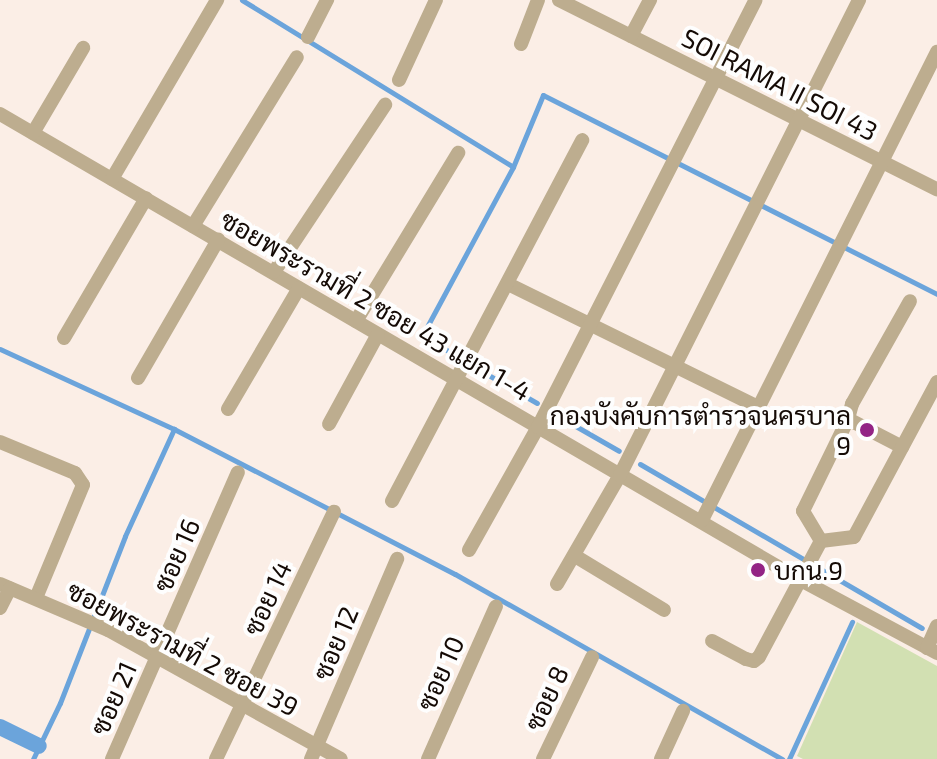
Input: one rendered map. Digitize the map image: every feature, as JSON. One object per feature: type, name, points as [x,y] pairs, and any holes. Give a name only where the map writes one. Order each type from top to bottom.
[{"type":"street","points":[[112,179],[217,0]]},
{"type":"street","points":[[308,37],[327,0]]},
{"type":"street","points":[[399,80],[436,0]]},
{"type":"street","points":[[521,44],[538,0]]},
{"type":"street","name":"SOI RAMA II SOI 43","points":[[559,0],[937,189]]},
{"type":"street","points":[[631,36],[650,0]]},
{"type":"street","points":[[469,550],[592,324],[756,0]]},
{"type":"street","points":[[557,584],[620,475],[859,0]]},
{"type":"street","points":[[33,133],[83,48]]},
{"type":"street","points":[[702,520],[937,52]]},
{"type":"street","points":[[193,226],[297,57]]},
{"type":"street","points":[[274,272],[385,105]]},
{"type":"street","name":"ซอยพระรามที่ 2 ซอย 43 แยก 1-4","points":[[0,114],[799,579],[932,651]]},
{"type":"street","points":[[392,501],[582,140]]},
{"type":"street","points":[[356,321],[458,153]]},
{"type":"street","points":[[64,338],[146,198]]},
{"type":"street","points":[[138,378],[218,240]]},
{"type":"street","points":[[508,284],[760,408]]},
{"type":"street","points":[[228,409],[299,288]]},
{"type":"street","points":[[821,541],[803,511],[848,419],[852,404],[910,301]]},
{"type":"street","points":[[329,424],[378,334]]},
{"type":"street","points":[[821,541],[854,537],[937,382]]},
{"type":"street","points":[[848,419],[902,447]]},
{"type":"street","points":[[0,442],[75,473],[83,485],[36,598]]},
{"type":"street","name":"ซอย 16","points":[[157,657],[238,472]]},
{"type":"street","name":"ซอย 14","points":[[216,759],[334,512]]},
{"type":"street","points":[[712,641],[754,661],[821,541]]},
{"type":"street","points":[[575,556],[664,610]]},
{"type":"street","name":"ซอย 12","points":[[314,752],[397,559]]},
{"type":"street","points":[[0,608],[5,586]]},
{"type":"street","name":"ซอยพระรามที่ 2 ซอย 39","points":[[5,586],[108,630],[243,705],[314,752],[341,759]]},
{"type":"street","name":"ซอย 10","points":[[428,759],[496,606]]},
{"type":"street","points":[[932,651],[937,626]]},
{"type":"street","name":"ซอย 21","points":[[112,759],[157,657]]},
{"type":"street","name":"ซอย 8","points":[[543,759],[592,657]]},
{"type":"street","points":[[661,759],[683,711]]},
{"type":"green space","points":[[857,622],[937,666],[937,759],[803,759],[797,756]]},
{"type":"waterway","points":[[242,0],[513,167]]},
{"type":"waterway","points":[[457,356],[422,336],[513,167],[543,95],[937,294]]},
{"type":"waterway","points":[[0,349],[174,429],[455,574],[782,759]]},
{"type":"waterway","points":[[478,369],[537,403]]},
{"type":"waterway","points":[[558,416],[619,451]]},
{"type":"waterway","points":[[33,759],[60,703],[125,536],[174,429]]},
{"type":"waterway","points":[[640,464],[922,628]]},
{"type":"waterway","points":[[789,759],[852,622]]},
{"type":"waterway","points":[[0,727],[39,746]]},
{"type":"place","name":"กองบังคับการตำรวจนครบาล 9","points":[[867,430]]},
{"type":"place","name":"บกน.9","points":[[758,570]]}]
